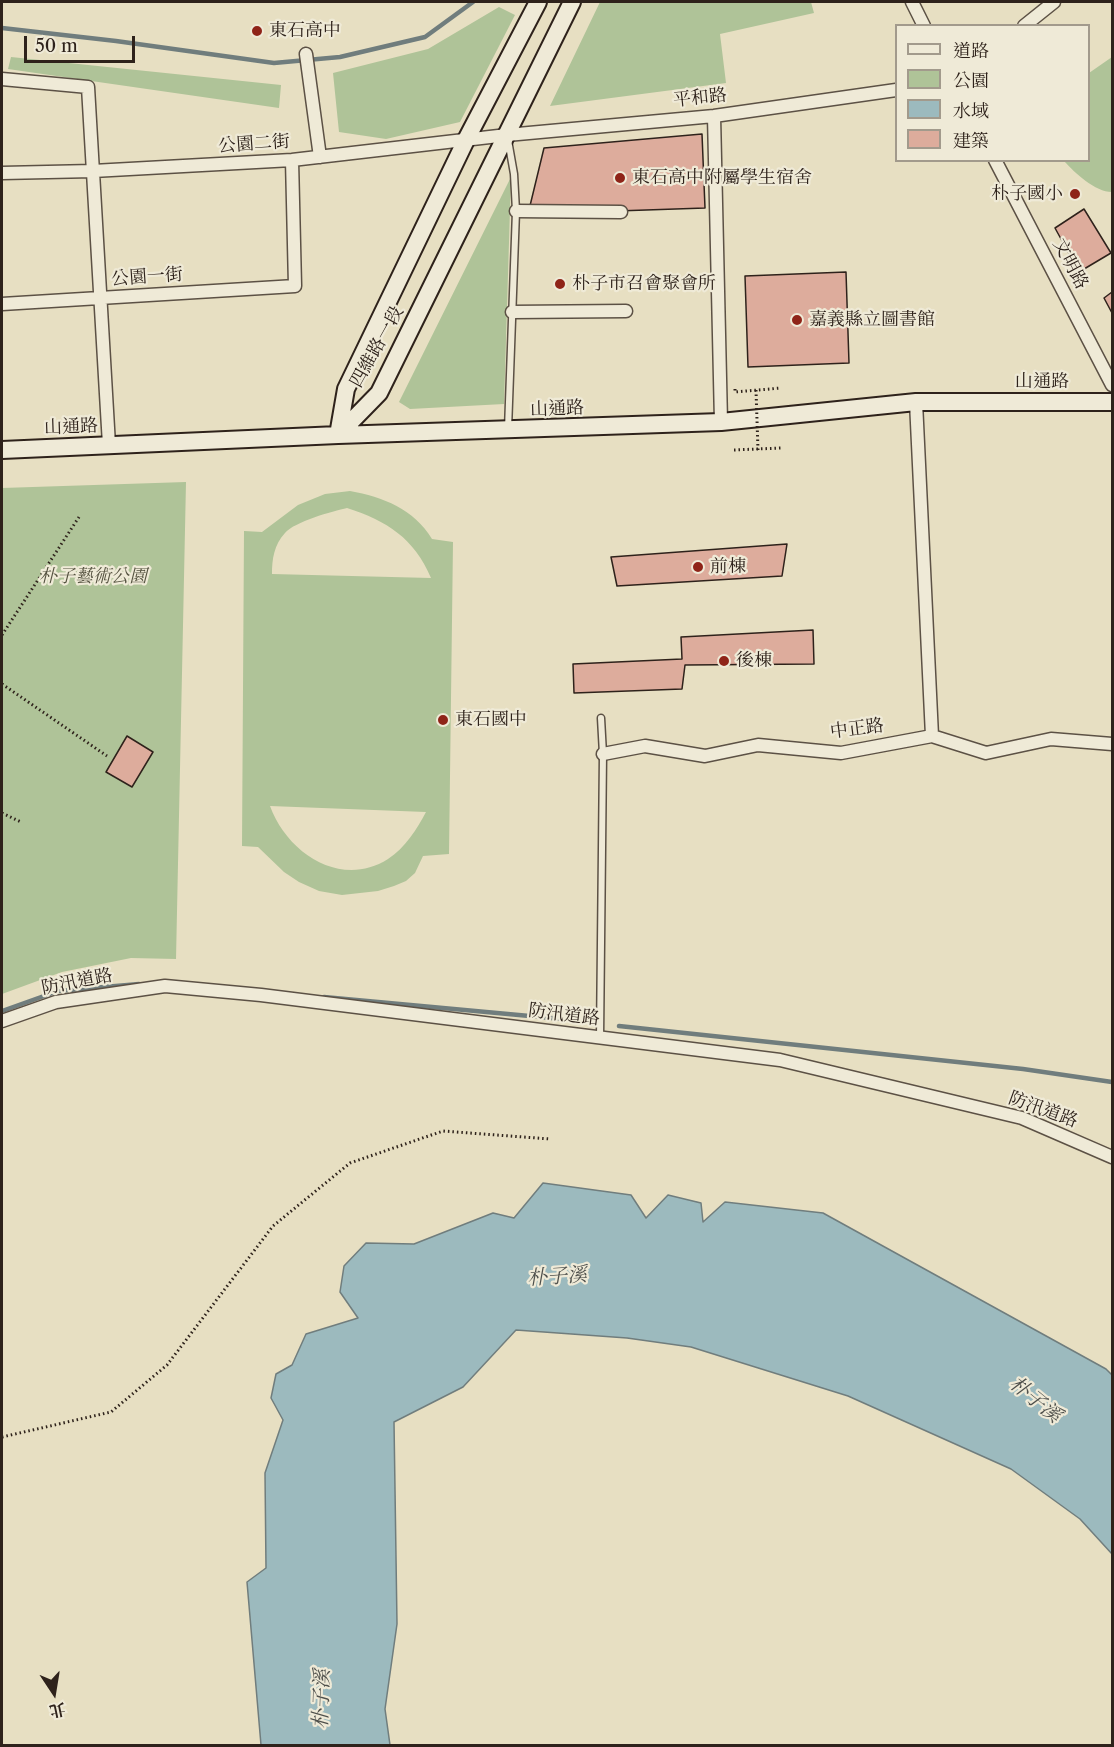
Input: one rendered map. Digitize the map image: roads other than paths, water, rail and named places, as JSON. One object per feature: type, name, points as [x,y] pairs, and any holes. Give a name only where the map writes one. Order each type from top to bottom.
[{"type":"main road","name":"四維路一段","points":[[338,435],[346,389],[466,140],[538,2]]},
{"type":"main road","name":"四維路一段","points":[[338,435],[379,393],[572,2]]},
{"type":"main road","name":"山通路","points":[[2,450],[338,435],[721,422],[916,402],[1113,402]]},
{"type":"street","points":[[912,2],[923,24]]},
{"type":"street","points":[[1026,24],[1054,2]]},
{"type":"street","points":[[306,54],[320,157]]},
{"type":"street","points":[[2,79],[88,87],[109,445]]},
{"type":"street","name":"平和路","points":[[507,135],[714,116],[895,90]]},
{"type":"street","points":[[714,116],[721,422]]},
{"type":"street","name":"公園二街","points":[[2,173],[93,171],[292,160],[507,135]]},
{"type":"street","name":"公園一街","points":[[2,304],[295,286],[292,160]]},
{"type":"street","name":"文明路","points":[[996,162],[1113,385]]},
{"type":"street","points":[[516,212],[621,212]]},
{"type":"street","points":[[512,312],[626,311]]},
{"type":"street","points":[[916,402],[932,736]]},
{"type":"street","name":"中正路","points":[[603,754],[645,746],[705,756],[758,745],[841,753],[932,736],[986,753],[1051,739],[1113,744]]},
{"type":"street","name":"防汛道路","points":[[2,1021],[56,1002],[165,986],[600,1037],[780,1060],[1022,1118],[1113,1157]]},
{"type":"lane","points":[[507,135],[514,174],[516,212],[508,430]]},
{"type":"lane","points":[[600,1037],[603,754],[601,718]]},
{"type":"water","name":"朴子溪","points":[[543,1183],[631,1195],[646,1218],[668,1195],[701,1203],[703,1222],[725,1202],[823,1213],[1106,1369],[1112,1375],[1112,1554],[1080,1519],[1011,1469],[848,1396],[691,1347],[627,1338],[516,1330],[463,1387],[394,1422],[397,1624],[385,1709],[390,1745],[261,1745],[247,1582],[266,1568],[265,1473],[283,1420],[271,1398],[276,1374],[292,1365],[306,1334],[358,1318],[340,1292],[344,1266],[366,1243],[414,1244],[493,1213],[514,1218]]},
{"type":"waterway","points":[[2,28],[274,63],[340,57],[425,37],[473,2]]},
{"type":"waterway","points":[[2,1011],[58,991],[139,984]]},
{"type":"waterway","points":[[324,997],[562,1019]]},
{"type":"waterway","points":[[619,1026],[1023,1069],[1112,1082]]},
{"type":"place","name":"東石高中","points":[[257,31]]},
{"type":"place","name":"東石高中附屬學生宿舍","points":[[620,178]]},
{"type":"place","name":"朴子國小","points":[[1075,194]]},
{"type":"place","name":"朴子市召會聚會所","points":[[560,284]]},
{"type":"place","name":"嘉義縣立圖書館","points":[[797,320]]},
{"type":"place","name":"前棟","points":[[698,567]]},
{"type":"place","name":"後棟","points":[[724,661]]},
{"type":"place","name":"東石國中","points":[[443,720]]},
{"type":"park label","name":"朴子藝術公園","points":[[93,577]]}]
